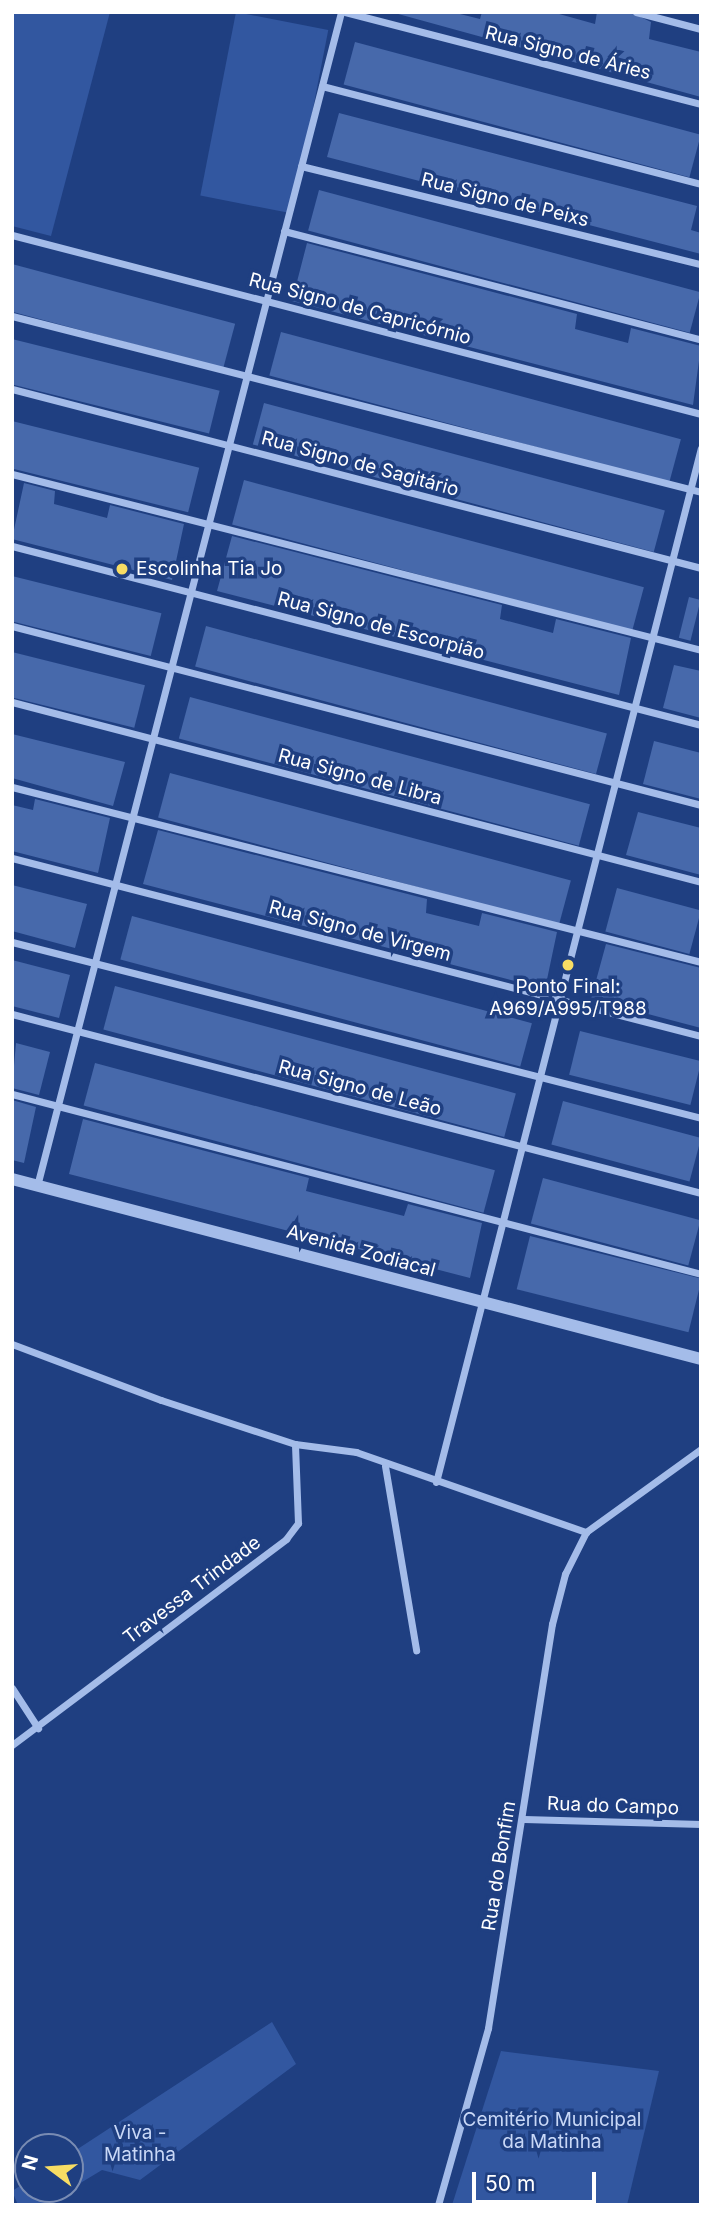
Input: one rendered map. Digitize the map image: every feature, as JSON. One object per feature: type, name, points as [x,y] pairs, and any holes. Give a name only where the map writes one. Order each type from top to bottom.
[{"type":"street","points":[[37,1186],[321,86],[343,12]]},
{"type":"street","name":"Rua Signo de Áries","points":[[343,12],[701,104]]},
{"type":"street","points":[[636,12],[701,29]]},
{"type":"street","points":[[321,86],[701,184]]},
{"type":"street","name":"Rua Signo de Peixs","points":[[301,166],[701,264]]},
{"type":"street","points":[[284,231],[701,340]]},
{"type":"street","name":"Rua Signo de Capricórnio","points":[[12,235],[701,414]]},
{"type":"street","points":[[12,316],[701,492]]},
{"type":"street","name":"Rua Signo de Sagitário","points":[[12,389],[701,568]]},
{"type":"street","points":[[436,1482],[701,448]]},
{"type":"street","points":[[12,474],[701,650]]},
{"type":"street","name":"Rua Signo de Escorpião","points":[[12,546],[701,725]]},
{"type":"street","points":[[12,626],[701,804]]},
{"type":"street","name":"Rua Signo de Libra","points":[[12,702],[701,882]]},
{"type":"street","points":[[12,787],[701,962]]},
{"type":"street","name":"Rua Signo de Virgem","points":[[12,858],[701,1036]]},
{"type":"street","points":[[12,942],[701,1118]]},
{"type":"street","name":"Rua Signo de Leão","points":[[12,1014],[701,1193]]},
{"type":"street","points":[[12,1094],[701,1274]]},
{"type":"street","name":"Avenida Zodiacal","points":[[12,1179],[701,1359]]},
{"type":"street","points":[[12,1344],[295,1444],[328,1445],[586,1532],[701,1450]]},
{"type":"street","name":"Travessa Trindade","points":[[12,1745],[286,1539],[298,1523],[295,1444]]},
{"type":"street","points":[[385,1466],[416,1650]]},
{"type":"street","name":"Rua do Bonfim","points":[[438,2205],[488,2028],[524,1819],[552,1624],[565,1574],[586,1532]]},
{"type":"street","points":[[12,1688],[38,1728]]},
{"type":"street","name":"Rua do Campo","points":[[524,1819],[701,1824]]},
{"type":"green space","points":[[12,12],[110,12],[51,236],[12,226]]},
{"type":"green space","points":[[236,12],[328,30],[293,214],[200,196]]},
{"type":"green space","name":"Viva - Matinha","points":[[272,2022],[296,2064],[140,2180],[102,2170],[84,2181],[84,2145]]},
{"type":"green space","name":"Cemitério Municipal da Matinha","points":[[501,2051],[659,2071],[627,2205],[452,2205]]},
{"type":"green space","name":"Viva - Matinha","points":[[17,2203],[47,2203],[44,2205]]},
{"type":"building","points":[[391,12],[452,12],[480,19],[482,12],[552,12],[595,24],[597,12],[630,12],[651,22],[649,39],[701,52],[701,97]]},
{"type":"building","points":[[355,42],[701,135],[689,177],[344,85]]},
{"type":"building","points":[[339,113],[697,206],[691,230],[701,233],[701,254],[327,157]]},
{"type":"building","points":[[319,190],[701,292],[690,333],[308,231]]},
{"type":"building","points":[[307,243],[577,314],[575,329],[628,343],[631,328],[701,346],[693,405],[292,301]]},
{"type":"building","points":[[12,264],[235,324],[223,368],[12,312]]},
{"type":"building","points":[[281,332],[681,439],[669,483],[269,375]]},
{"type":"building","points":[[12,339],[220,391],[209,433],[12,384]]},
{"type":"building","points":[[264,403],[665,510],[654,552],[253,445]]},
{"type":"building","points":[[12,421],[199,468],[188,512],[12,468]]},
{"type":"building","points":[[244,480],[644,587],[632,632],[232,524]]},
{"type":"building","points":[[24,483],[55,491],[54,504],[107,518],[110,505],[184,524],[172,580],[12,539]]},
{"type":"building","points":[[232,536],[502,605],[500,619],[553,633],[556,619],[631,638],[619,695],[217,591]]},
{"type":"building","points":[[12,576],[161,613],[151,656],[12,621]]},
{"type":"building","points":[[689,597],[701,600],[690,641],[679,638]]},
{"type":"building","points":[[206,626],[607,733],[596,774],[195,667]]},
{"type":"building","points":[[12,652],[145,685],[134,728],[12,697]]},
{"type":"building","points":[[674,665],[701,671],[701,718],[663,708]]},
{"type":"building","points":[[190,697],[590,804],[579,846],[179,739]]},
{"type":"building","points":[[12,734],[125,762],[113,806],[12,778]]},
{"type":"building","points":[[654,741],[701,753],[701,799],[643,784]]},
{"type":"building","points":[[170,773],[571,880],[559,925],[158,817]]},
{"type":"building","points":[[35,799],[110,818],[98,873],[12,851],[12,805],[33,810]]},
{"type":"building","points":[[638,812],[701,828],[701,875],[626,855]]},
{"type":"building","points":[[158,830],[427,899],[426,913],[479,926],[482,913],[557,932],[545,989],[143,884]]},
{"type":"building","points":[[12,885],[87,904],[75,948],[12,931]]},
{"type":"building","points":[[617,888],[701,911],[689,954],[605,931]]},
{"type":"building","points":[[132,916],[532,1023],[520,1067],[120,959]]},
{"type":"building","points":[[606,944],[701,968],[701,1028],[591,999]]},
{"type":"building","points":[[12,960],[70,975],[59,1018],[12,1006]]},
{"type":"building","points":[[115,986],[516,1093],[504,1137],[103,1029]]},
{"type":"building","points":[[580,1031],[701,1061],[690,1105],[569,1075]]},
{"type":"building","points":[[16,1043],[50,1052],[39,1095],[12,1088]]},
{"type":"building","points":[[95,1063],[495,1170],[484,1213],[84,1106]]},
{"type":"building","points":[[12,1100],[36,1107],[24,1163],[12,1160]]},
{"type":"building","points":[[563,1101],[701,1138],[689,1181],[551,1144]]},
{"type":"building","points":[[83,1119],[309,1178],[306,1191],[404,1216],[408,1204],[482,1223],[470,1278],[69,1174]]},
{"type":"building","points":[[543,1178],[700,1220],[688,1266],[531,1223]]},
{"type":"building","points":[[530,1236],[701,1279],[688,1332],[517,1289]]},
{"type":"place","name":"Escolinha Tia Jo","points":[[122,569]]},
{"type":"place","name":"Ponto Final: A969/A995/T988","points":[[568,965]]}]
